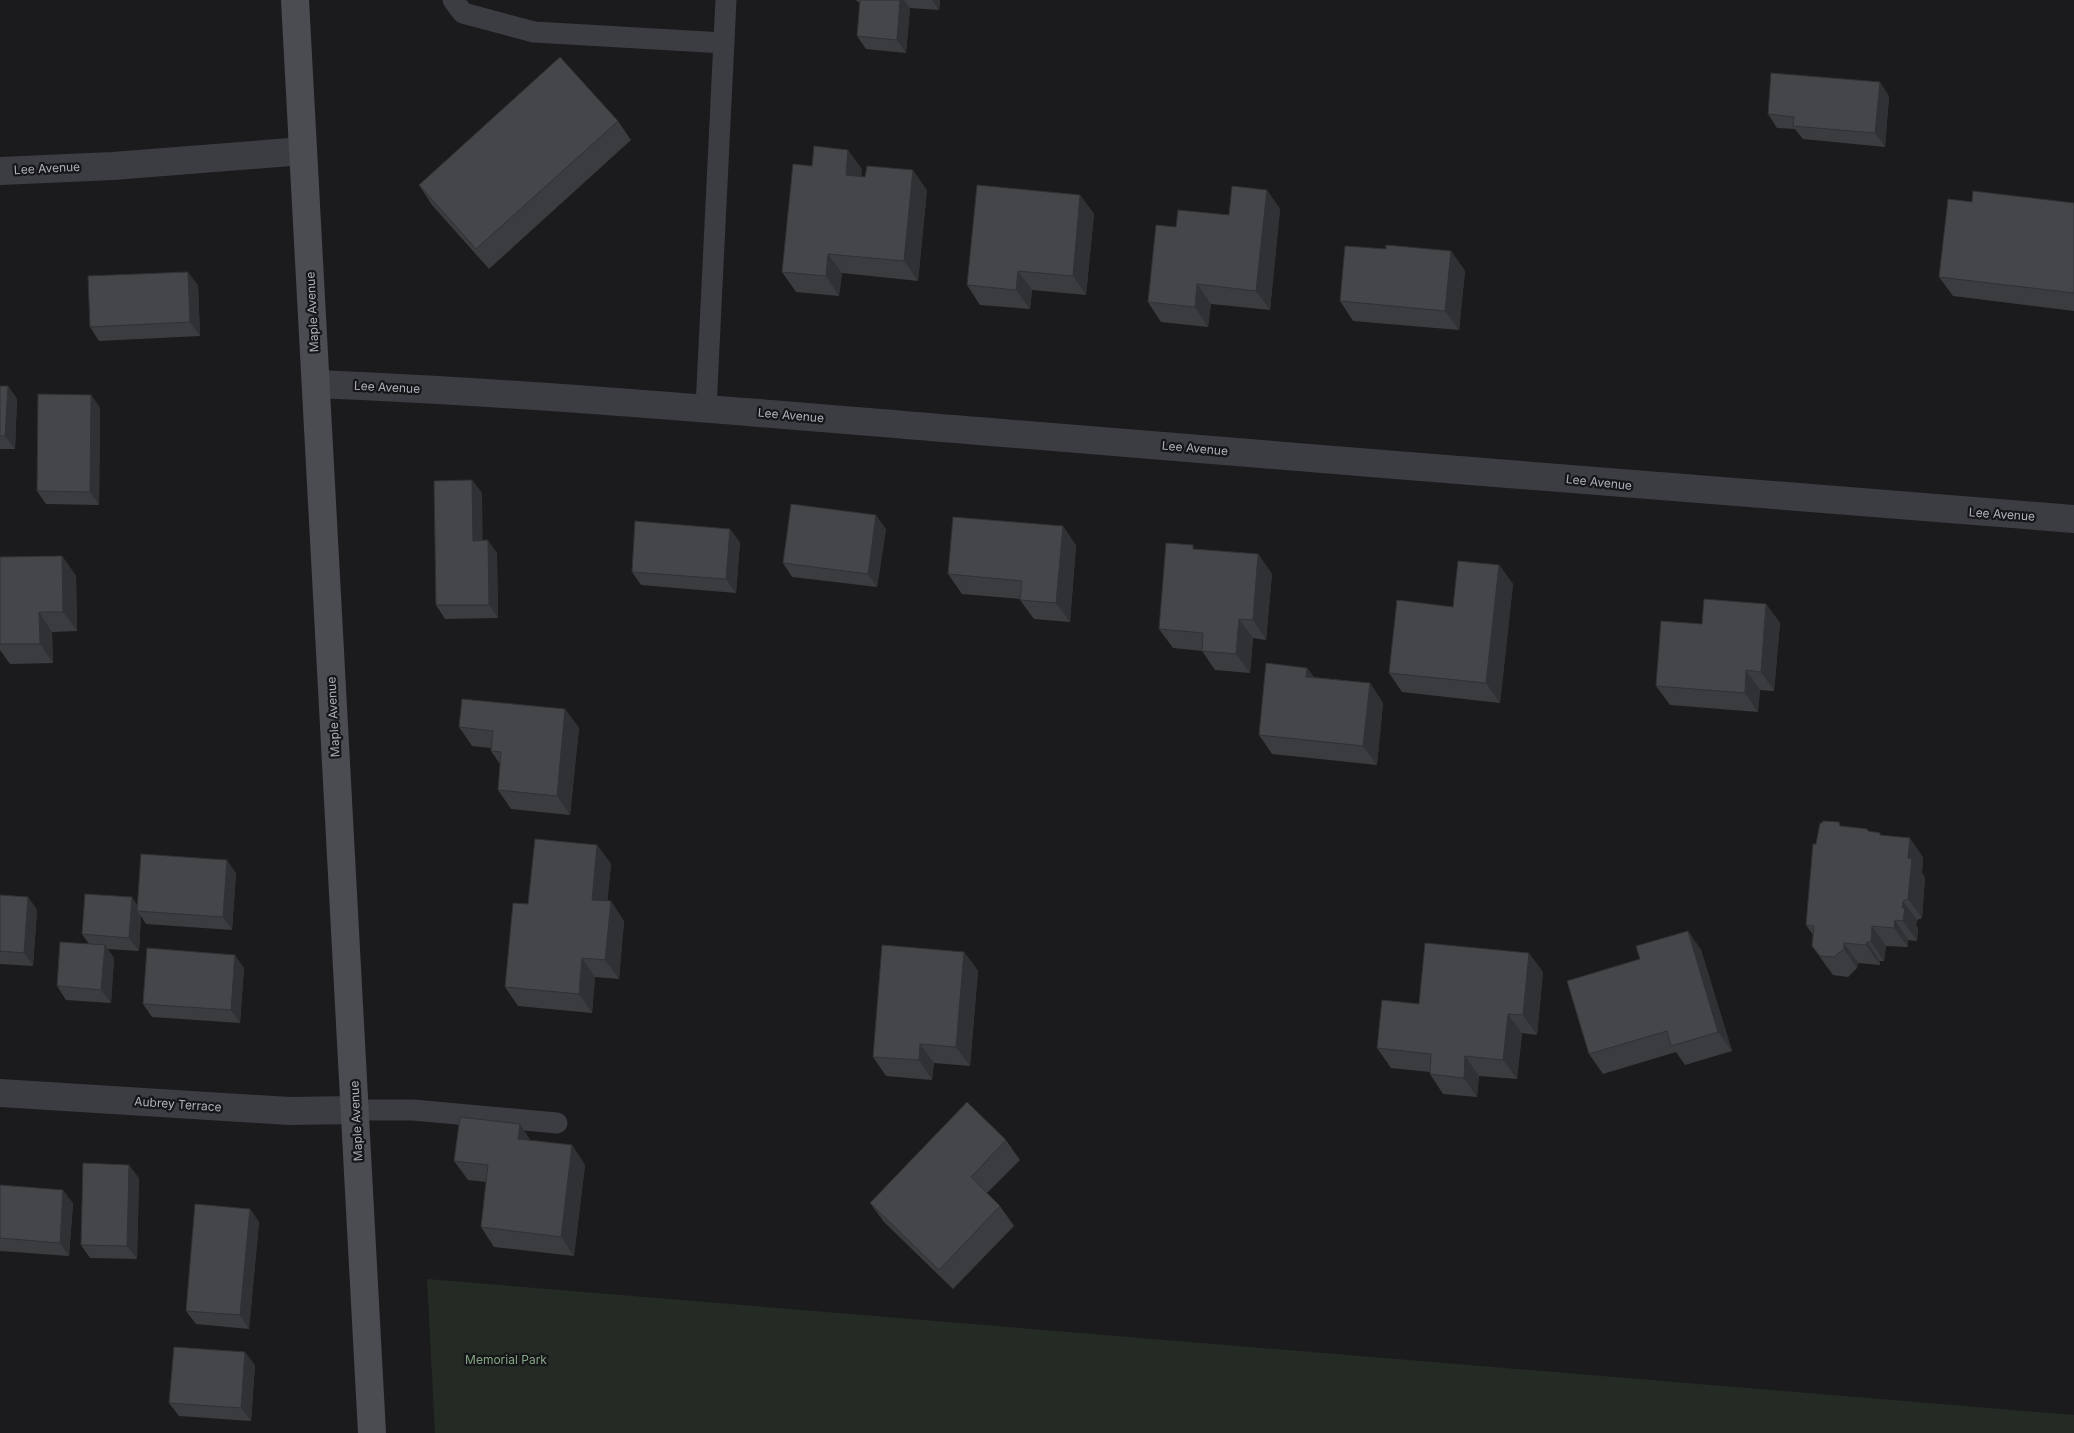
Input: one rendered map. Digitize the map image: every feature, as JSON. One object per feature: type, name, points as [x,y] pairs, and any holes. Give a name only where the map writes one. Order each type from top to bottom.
[{"type":"main road","name":"Maple Avenue","points":[[295,0],[372,1433]]},
{"type":"street","name":"Lee Avenue","points":[[0,171],[132,164],[303,151]]},
{"type":"street","name":"Lee Avenue","points":[[316,384],[383,386],[706,408],[1652,487],[2074,519]]},
{"type":"street","name":"Aubrey Terrace","points":[[0,1093],[281,1110],[355,1110]]},
{"type":"lane","points":[[454,0],[463,13],[534,32],[724,43]]},
{"type":"lane","points":[[706,408],[726,0]]},
{"type":"lane","points":[[355,1110],[413,1110],[557,1123]]},
{"type":"green space","name":"Memorial Park","points":[[427,1279],[2074,1415],[2074,1433],[435,1433]]},
{"type":"building","points":[[860,0],[900,0],[897,40],[857,36]]},
{"type":"building","points":[[560,57],[618,121],[476,249],[419,185]]},
{"type":"building","points":[[1771,73],[1880,82],[1875,133],[1793,126],[1794,117],[1768,114]]},
{"type":"building","points":[[814,146],[848,150],[846,175],[865,177],[867,166],[913,170],[904,261],[828,254],[826,276],[782,272],[793,164],[812,166]]},
{"type":"building","points":[[977,185],[1080,195],[1073,276],[1018,271],[1016,290],[967,285]]},
{"type":"building","points":[[1232,186],[1267,190],[1256,291],[1197,284],[1195,307],[1148,302],[1156,225],[1176,227],[1178,210],[1229,215]]},
{"type":"building","points":[[1973,191],[2074,203],[2074,293],[1939,277],[1948,199],[1972,202]]},
{"type":"building","points":[[1386,245],[1451,251],[1445,311],[1340,301],[1345,246],[1386,249]]},
{"type":"building","points":[[188,272],[190,322],[90,327],[88,276]]},
{"type":"building","points":[[0,386],[8,386],[5,436],[0,436]]},
{"type":"building","points":[[38,394],[91,395],[90,492],[37,491]]},
{"type":"building","points":[[472,480],[473,541],[488,540],[489,605],[436,605],[434,481]]},
{"type":"building","points":[[791,504],[876,515],[868,574],[783,563]]},
{"type":"building","points":[[953,517],[1063,526],[1056,603],[1020,600],[1022,581],[948,574]]},
{"type":"building","points":[[635,521],[730,529],[726,579],[632,572]]},
{"type":"building","points":[[1166,543],[1193,545],[1193,549],[1258,554],[1253,620],[1239,619],[1236,654],[1202,651],[1203,633],[1159,629]]},
{"type":"building","points":[[62,556],[63,612],[39,612],[40,644],[0,644],[0,557]]},
{"type":"building","points":[[1458,561],[1499,565],[1486,683],[1389,673],[1397,600],[1453,607]]},
{"type":"building","points":[[1704,599],[1766,604],[1761,672],[1746,670],[1745,693],[1656,686],[1661,621],[1702,624]]},
{"type":"building","points":[[1266,663],[1307,668],[1306,677],[1370,683],[1363,746],[1259,735]]},
{"type":"building","points":[[462,699],[565,709],[557,796],[498,790],[501,752],[491,751],[493,731],[459,727]]},
{"type":"building","points":[[1823,821],[1839,822],[1840,826],[1867,829],[1868,831],[1880,833],[1880,835],[1910,838],[1908,858],[1912,859],[1908,899],[1903,901],[1902,908],[1905,908],[1903,921],[1895,920],[1894,928],[1872,926],[1871,942],[1867,942],[1866,945],[1844,943],[1844,949],[1834,957],[1820,956],[1812,946],[1814,926],[1806,925],[1813,844],[1816,844],[1820,823]]},
{"type":"building","points":[[535,839],[597,845],[592,900],[611,901],[605,960],[582,958],[579,994],[505,987],[513,903],[528,904]]},
{"type":"building","points":[[141,854],[227,860],[223,917],[137,911]]},
{"type":"building","points":[[85,894],[132,897],[129,938],[82,934]]},
{"type":"building","points":[[0,895],[28,897],[24,953],[0,951]]},
{"type":"building","points":[[1688,931],[1718,1032],[1671,1046],[1667,1031],[1589,1054],[1567,981],[1640,959],[1636,946]]},
{"type":"building","points":[[60,942],[105,945],[101,990],[57,986]]},
{"type":"building","points":[[1425,943],[1529,953],[1523,1015],[1508,1014],[1503,1060],[1465,1056],[1464,1078],[1430,1074],[1431,1054],[1377,1048],[1382,1000],[1419,1004]]},
{"type":"building","points":[[882,945],[964,952],[956,1047],[920,1044],[919,1060],[873,1057]]},
{"type":"building","points":[[147,948],[235,955],[231,1010],[143,1004]]},
{"type":"building","points":[[967,1102],[1006,1140],[971,1177],[1000,1206],[939,1270],[870,1203]]},
{"type":"building","points":[[460,1117],[520,1124],[518,1139],[572,1145],[561,1237],[481,1227],[488,1165],[454,1161]]},
{"type":"building","points":[[83,1163],[129,1165],[127,1246],[81,1245]]},
{"type":"building","points":[[0,1185],[63,1190],[60,1243],[0,1238]]},
{"type":"building","points":[[195,1204],[250,1209],[240,1315],[186,1311]]},
{"type":"building","points":[[174,1347],[245,1352],[241,1408],[169,1403]]}]
